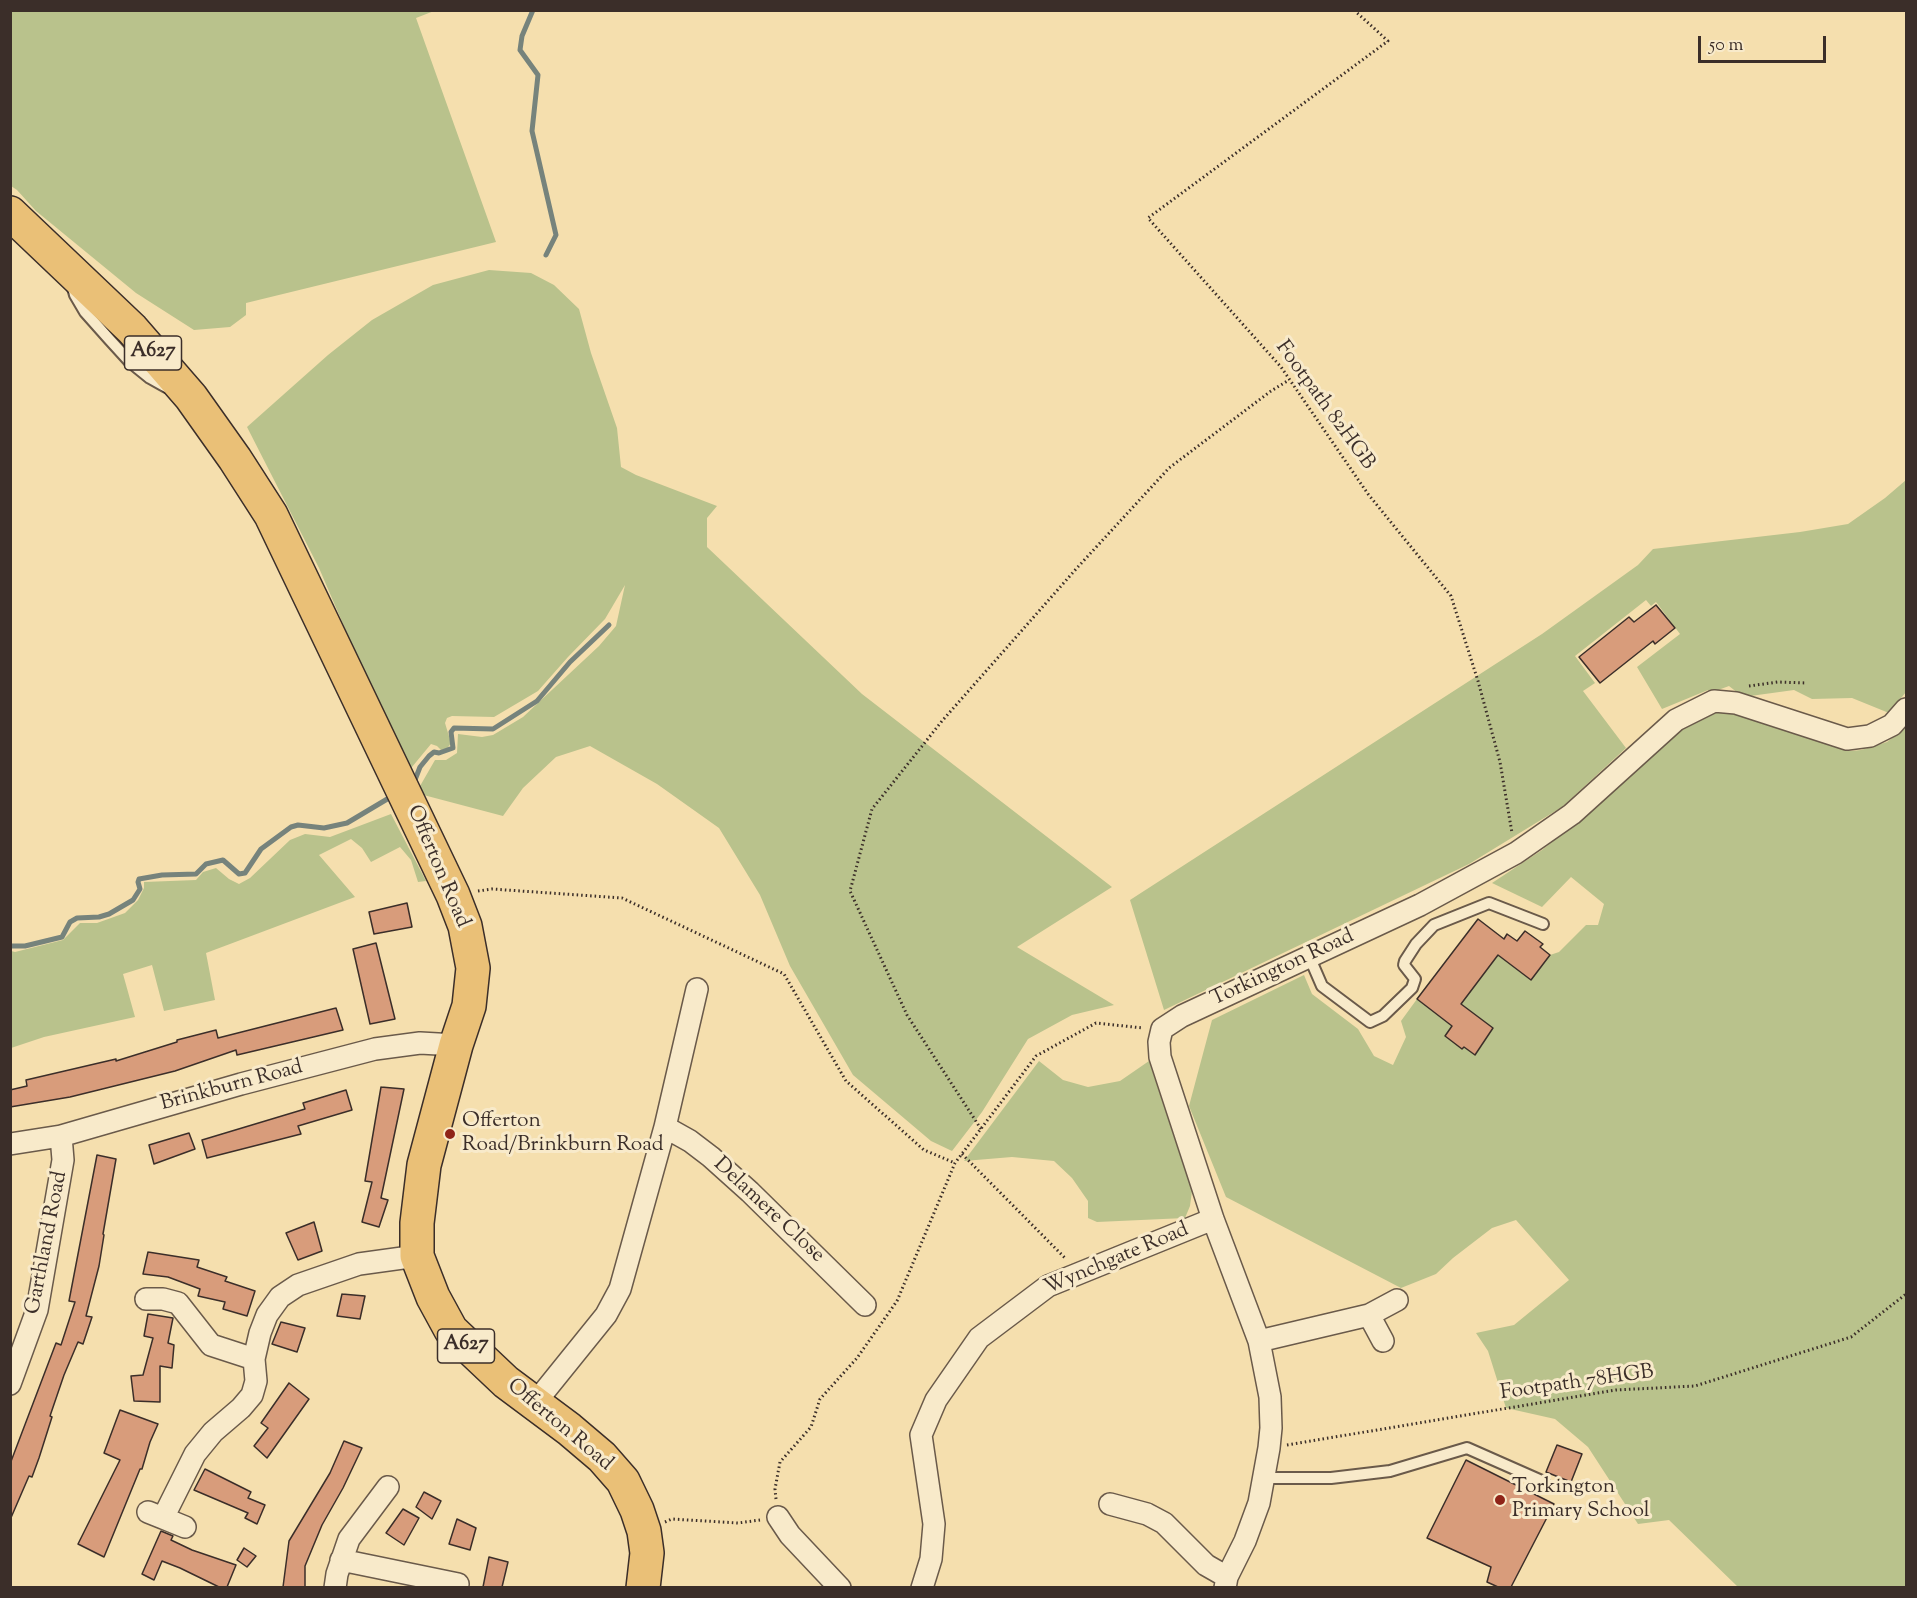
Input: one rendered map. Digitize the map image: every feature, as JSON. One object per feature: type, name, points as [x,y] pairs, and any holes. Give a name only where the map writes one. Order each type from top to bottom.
[{"type":"main road","name":"Offerton Road","points":[[10,213],[132,328],[191,398],[235,459],[271,515],[453,895],[465,926],[473,968],[469,1005],[424,1165],[417,1223],[417,1256],[433,1297],[451,1330],[499,1376],[569,1429],[609,1465],[623,1481],[644,1531],[647,1553],[643,1587]]},
{"type":"street","name":"Torkington Road","points":[[1162,1029],[1182,1016],[1420,905],[1516,853],[1572,814],[1676,720],[1714,701],[1736,703],[1782,716],[1847,739],[1870,736],[1892,725],[1906,709]]},
{"type":"street","points":[[535,1403],[606,1315],[620,1288],[665,1127],[697,989]]},
{"type":"street","points":[[1110,1504],[1147,1514],[1164,1523],[1226,1582],[1259,1503],[1269,1448],[1270,1397],[1259,1341],[1213,1219],[1160,1057],[1159,1042],[1162,1029]]},
{"type":"street","name":"Brinkburn Road","points":[[10,1144],[61,1136],[241,1084],[375,1049],[420,1043],[456,1045]]},
{"type":"street","name":"Delamere Close","points":[[665,1127],[690,1141],[727,1171],[865,1305]]},
{"type":"street","name":"Garthland Road","points":[[10,1384],[37,1310],[63,1160],[61,1136]]},
{"type":"street","name":"Wynchgate Road","points":[[922,1587],[932,1559],[934,1524],[921,1435],[936,1400],[980,1338],[1048,1286],[1213,1219]]},
{"type":"street","points":[[185,1527],[156,1515],[195,1454],[213,1432],[241,1408],[252,1395],[256,1381],[254,1359],[260,1333],[267,1315],[280,1297],[298,1285],[359,1264],[417,1256]]},
{"type":"street","points":[[146,1299],[163,1299],[178,1303],[210,1345],[254,1359]]},
{"type":"street","points":[[1259,1341],[1369,1315],[1397,1300]]},
{"type":"street","points":[[1369,1315],[1383,1341]]},
{"type":"street","points":[[335,1587],[349,1539],[388,1487]]},
{"type":"street","points":[[778,1517],[790,1535],[840,1587]]},
{"type":"street","points":[[341,1560],[458,1584]]},
{"type":"lane","points":[[1309,956],[1322,986],[1370,1022],[1383,1016],[1412,988],[1414,979],[1404,961],[1434,925],[1490,903],[1543,924]]},
{"type":"lane","points":[[1264,1478],[1331,1478],[1390,1471],[1467,1448],[1544,1482]]},
{"type":"path","name":"Footpath 82HGB","points":[[1354,10],[1388,41],[1148,218],[1281,367],[1368,494],[1451,596],[1478,681],[1500,762],[1516,853]]},
{"type":"path","points":[[981,1130],[907,1015],[849,891],[872,809],[950,712],[1169,468],[1289,380]]},
{"type":"path","points":[[1726,702],[1737,690],[1754,685],[1807,683]]},
{"type":"path","points":[[453,895],[492,889],[622,898],[784,974],[846,1081],[924,1150],[955,1163]]},
{"type":"path","points":[[644,1531],[672,1519],[738,1523],[778,1517],[775,1490],[780,1462],[811,1427],[820,1399],[857,1358],[897,1301],[955,1163],[1036,1056],[1096,1023],[1162,1029]]},
{"type":"path","points":[[962,1154],[1080,1273]]},
{"type":"path","name":"Footpath 78HGB","points":[[1269,1448],[1616,1390],[1695,1386],[1851,1337],[1906,1294]]},
{"type":"green space","points":[[10,11],[434,11],[416,18],[496,242],[246,303],[246,315],[230,327],[194,330],[136,293],[36,211],[11,186]]},
{"type":"green space","points":[[489,270],[531,273],[554,285],[579,309],[591,353],[617,428],[621,467],[717,506],[707,518],[707,547],[862,694],[1112,887],[1017,947],[1114,1005],[1072,1015],[1028,1039],[982,1112],[952,1151],[931,1141],[853,1075],[790,966],[760,895],[719,828],[657,784],[590,746],[556,757],[523,788],[503,816],[416,793],[435,760],[446,760],[457,753],[458,734],[482,737],[493,735],[523,717],[599,646],[616,626],[625,585],[605,619],[538,691],[494,717],[452,716],[447,718],[445,723],[451,743],[447,749],[441,750],[431,744],[407,773],[319,568],[247,427],[328,355],[372,320],[433,285]]},
{"type":"green space","points":[[1906,480],[1906,692],[1889,713],[1852,698],[1812,699],[1794,690],[1743,697],[1729,686],[1710,693],[1708,690],[1662,709],[1637,667],[1680,634],[1656,602],[1651,606],[1646,600],[1575,656],[1595,683],[1583,691],[1626,748],[1562,807],[1469,864],[1164,1010],[1130,900],[1542,634],[1638,565],[1653,549],[1800,532],[1848,524]]},
{"type":"green space","points":[[1731,708],[1851,751],[1887,742],[1906,727],[1906,1587],[1738,1587],[1669,1520],[1638,1524],[1588,1447],[1555,1419],[1506,1408],[1488,1351],[1476,1333],[1514,1325],[1569,1280],[1516,1220],[1492,1228],[1436,1274],[1401,1288],[1226,1197],[1189,1106],[1212,1020],[1304,975],[1312,994],[1358,1029],[1374,1056],[1393,1065],[1406,1037],[1401,1021],[1417,999],[1452,1026],[1445,1036],[1475,1055],[1483,1044],[1461,1004],[1498,955],[1531,980],[1550,955],[1559,952],[1586,925],[1598,925],[1604,904],[1571,877],[1542,907],[1492,883],[1542,850],[1585,815],[1687,721]]},
{"type":"green space","points":[[391,814],[426,881],[418,882],[411,860],[400,847],[371,862],[362,848],[351,839],[319,855],[355,897],[206,953],[215,1000],[164,1011],[152,965],[123,974],[135,1017],[44,1037],[11,1048],[11,951],[15,952],[63,940],[80,923],[97,923],[125,913],[138,900],[144,888],[144,882],[196,880],[203,872],[216,868],[239,884],[250,878],[290,840],[305,834],[330,837]]},
{"type":"green space","points":[[1039,1061],[1063,1080],[1088,1087],[1120,1081],[1149,1061],[1192,1191],[1190,1206],[1185,1218],[1097,1222],[1088,1218],[1088,1201],[1072,1178],[1054,1161],[1012,1157],[964,1161]]},
{"type":"building","points":[[1656,605],[1675,628],[1655,644],[1653,641],[1600,683],[1579,657],[1629,617],[1634,622]]},
{"type":"building","points":[[407,903],[412,927],[374,934],[369,912]]},
{"type":"building","points":[[1478,919],[1504,939],[1507,934],[1517,941],[1525,931],[1543,944],[1540,947],[1550,955],[1531,980],[1498,955],[1461,1004],[1493,1028],[1475,1055],[1464,1047],[1462,1049],[1445,1036],[1452,1026],[1417,999]]},
{"type":"building","points":[[376,943],[395,1019],[370,1024],[353,949]]},
{"type":"building","points":[[336,1008],[343,1030],[237,1055],[236,1050],[175,1071],[70,1097],[10,1107],[10,1090],[27,1086],[26,1080],[116,1059],[116,1061],[177,1042],[177,1040],[216,1030],[218,1038]]},
{"type":"building","points":[[381,1087],[404,1089],[381,1198],[388,1200],[379,1227],[362,1222],[372,1182],[365,1181]]},
{"type":"building","points":[[346,1090],[352,1110],[298,1126],[301,1134],[207,1158],[202,1140],[305,1109],[303,1103]]},
{"type":"building","points":[[189,1133],[195,1149],[154,1164],[149,1145]]},
{"type":"building","points":[[97,1155],[116,1159],[99,1266],[86,1316],[92,1317],[83,1344],[78,1342],[64,1375],[32,1477],[29,1476],[10,1520],[10,1464],[56,1343],[61,1345],[75,1302],[69,1301]]},
{"type":"building","points":[[314,1222],[322,1251],[298,1260],[286,1233]]},
{"type":"building","points":[[148,1252],[199,1260],[197,1267],[227,1277],[225,1281],[255,1291],[247,1316],[223,1309],[225,1302],[198,1296],[200,1289],[168,1277],[143,1274]]},
{"type":"building","points":[[342,1294],[365,1296],[360,1319],[337,1316]]},
{"type":"building","points":[[148,1314],[173,1318],[168,1343],[174,1345],[172,1368],[160,1366],[160,1402],[134,1401],[131,1376],[143,1375],[153,1338],[144,1336]]},
{"type":"building","points":[[281,1322],[305,1328],[297,1352],[272,1344]]},
{"type":"building","points":[[289,1383],[309,1399],[267,1458],[254,1446],[268,1428],[261,1423]]},
{"type":"building","points":[[120,1410],[158,1424],[142,1469],[140,1469],[104,1557],[78,1544],[120,1460],[104,1453]]},
{"type":"building","points":[[344,1441],[362,1448],[322,1525],[305,1566],[305,1587],[283,1587],[289,1541],[330,1473]]},
{"type":"building","points":[[1557,1445],[1582,1454],[1571,1482],[1546,1472]]},
{"type":"building","points":[[1466,1460],[1554,1504],[1511,1587],[1498,1587],[1487,1582],[1491,1567],[1427,1538]]},
{"type":"building","points":[[205,1469],[251,1492],[248,1498],[265,1505],[257,1524],[245,1518],[248,1513],[194,1490]]},
{"type":"building","points":[[424,1492],[441,1501],[432,1519],[416,1507]]},
{"type":"building","points":[[403,1509],[419,1518],[404,1545],[386,1533]]},
{"type":"building","points":[[457,1519],[476,1528],[470,1550],[449,1544]]},
{"type":"building","points":[[161,1531],[173,1536],[171,1540],[192,1550],[236,1565],[227,1587],[219,1587],[162,1561],[154,1580],[142,1574]]},
{"type":"building","points":[[244,1548],[256,1556],[247,1567],[237,1560]]},
{"type":"building","points":[[489,1557],[508,1562],[502,1587],[483,1587]]},
{"type":"waterway","points":[[533,10],[522,36],[520,50],[538,75],[532,131],[556,235],[546,255]]},
{"type":"waterway","points":[[413,785],[420,767],[429,756],[434,752],[439,753],[453,748],[451,732],[454,728],[493,729],[537,701],[570,662],[609,625]]},
{"type":"waterway","points":[[10,946],[25,946],[62,937],[70,922],[77,918],[109,914],[133,900],[140,889],[139,879],[162,875],[196,874],[206,864],[223,860],[239,874],[245,873],[261,849],[291,827],[298,825],[324,828],[347,823],[394,795]]},
{"type":"place","name":"Offerton Road/Brinkburn Road","points":[[450,1134]]},
{"type":"place","name":"Torkington Primary School","points":[[1500,1500]]}]
